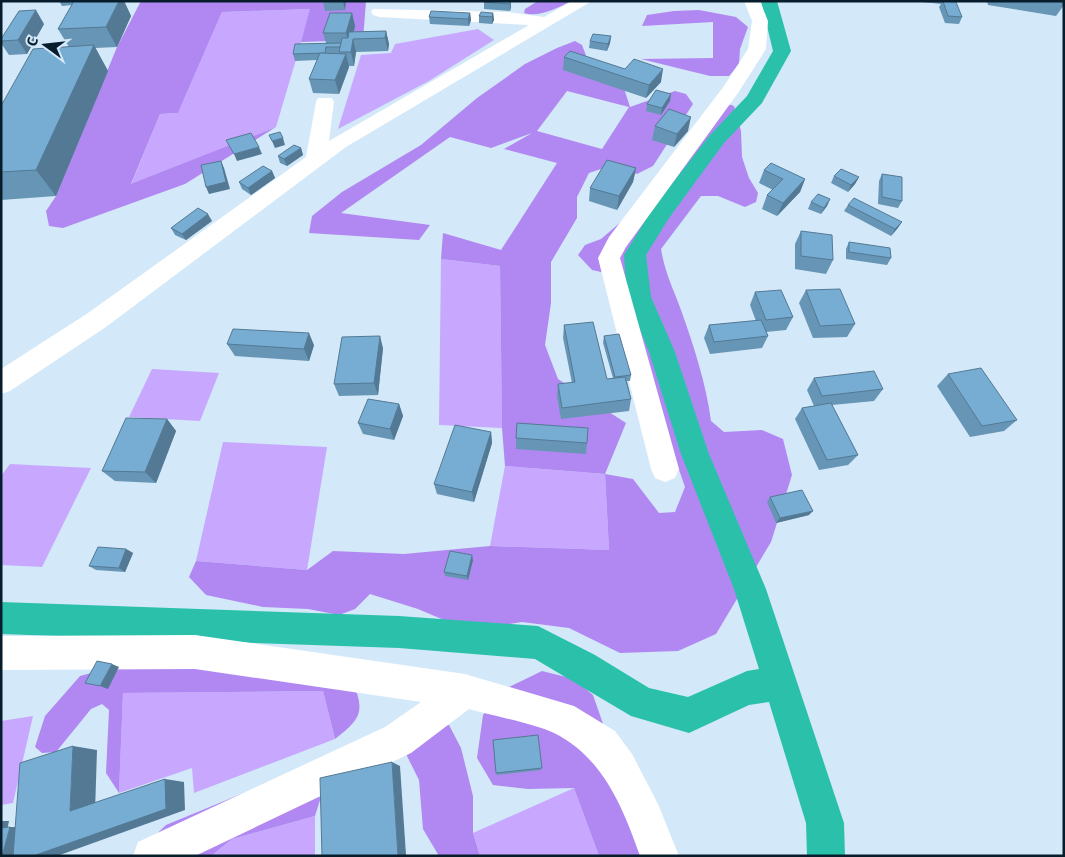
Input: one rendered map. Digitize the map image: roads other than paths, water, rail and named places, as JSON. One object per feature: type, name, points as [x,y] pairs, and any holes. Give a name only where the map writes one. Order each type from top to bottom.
[{"type":"lane","points":[[1,383],[97,320],[339,143],[584,1]]},
{"type":"lane","points":[[665,469],[609,258],[617,243],[731,89],[757,49],[760,21],[752,1]]},
{"type":"lane","points":[[379,12],[508,17],[546,22]]},
{"type":"lane","points":[[316,159],[325,102]]},
{"type":"lane","points":[[1,653],[195,652],[465,691],[562,718],[602,744],[620,767],[641,808],[660,856]]},
{"type":"lane","points":[[152,856],[398,740],[465,691]]},
{"type":"waterway","points":[[769,1],[782,51],[755,99],[717,139],[661,213],[635,255],[639,297],[662,352],[695,454],[750,589],[825,823],[826,856]]},
{"type":"waterway","points":[[1,618],[399,632],[538,643],[583,667],[643,704],[689,715],[747,688],[780,683]]}]
